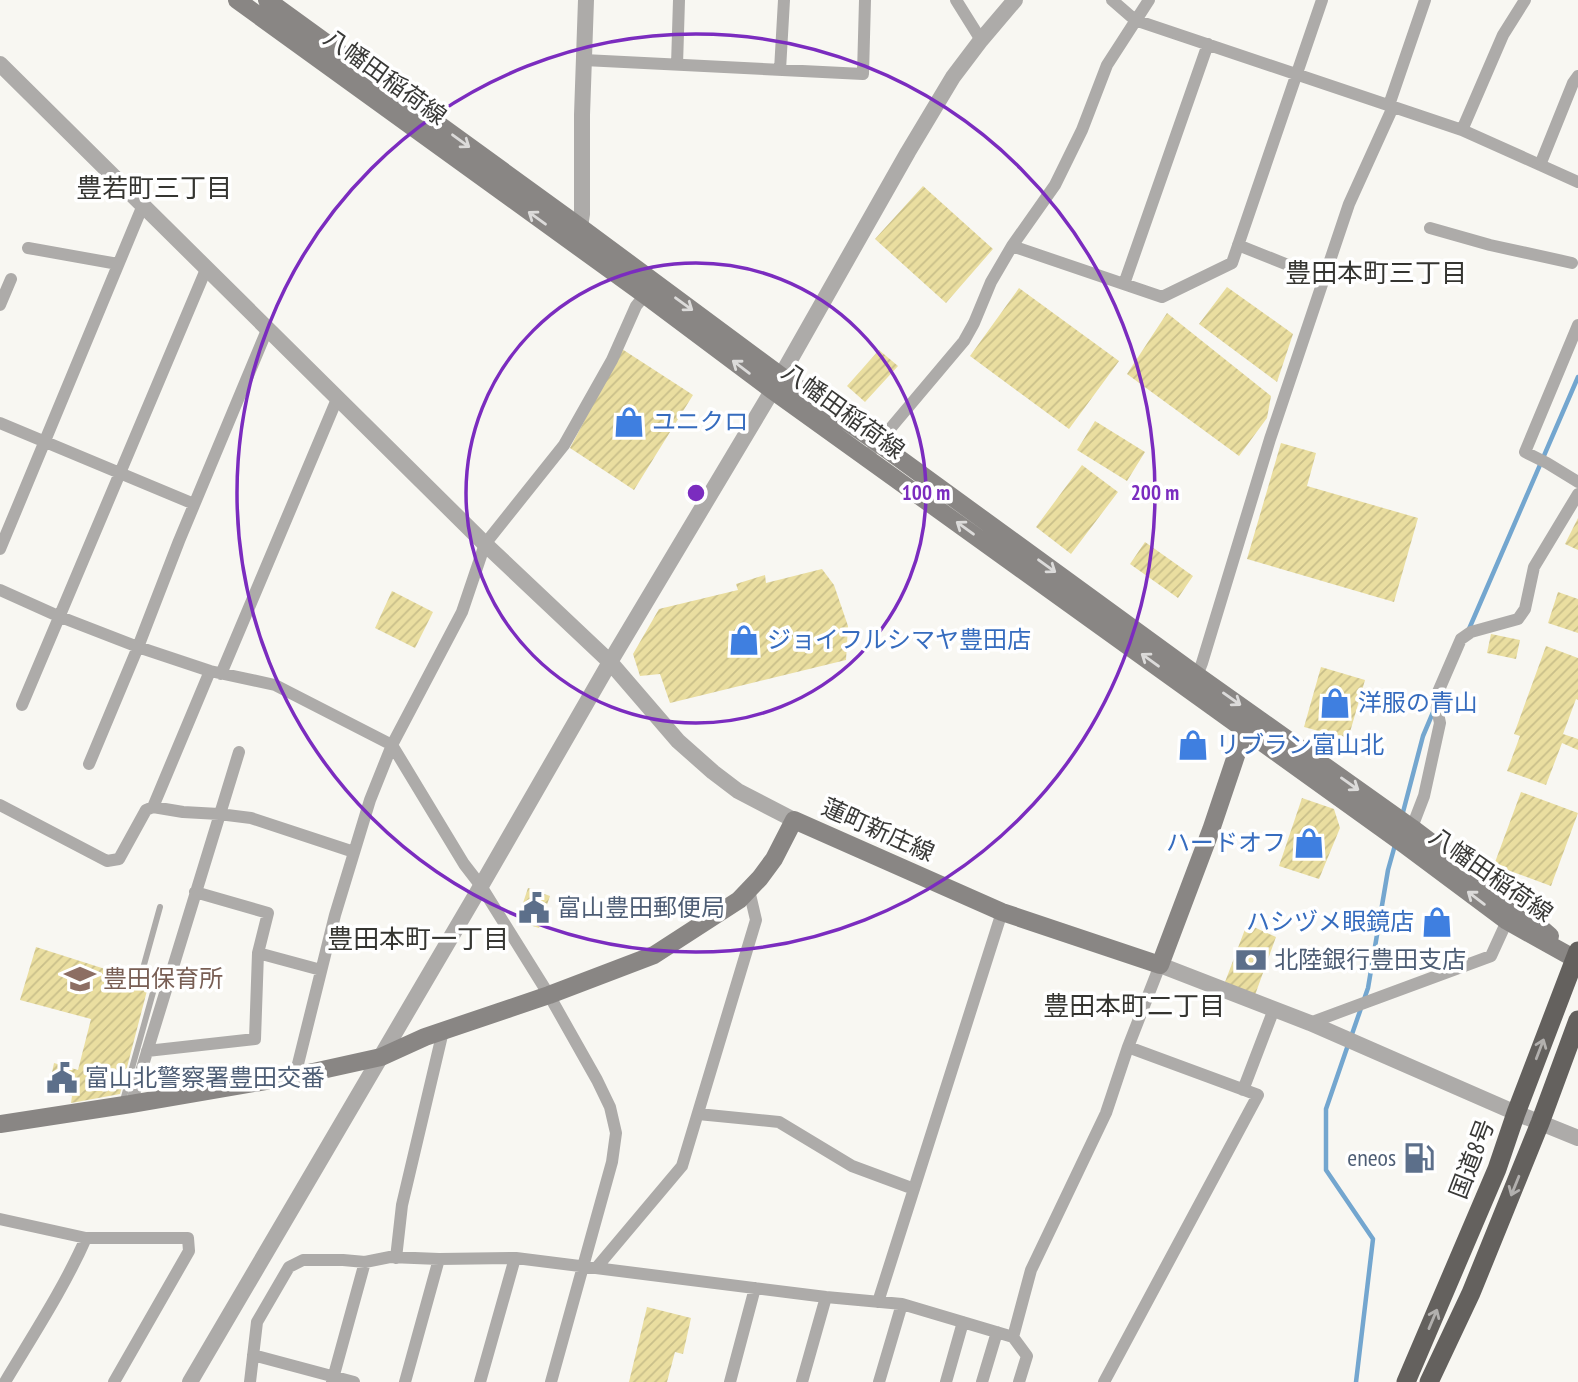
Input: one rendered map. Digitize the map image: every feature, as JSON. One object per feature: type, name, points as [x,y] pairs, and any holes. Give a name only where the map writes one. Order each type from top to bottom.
[{"type":"highway","name":"国道8号","points":[[1406,1382],[1497,1169],[1577,957]]},
{"type":"highway","name":"国道8号","points":[[1429,1382],[1471,1293],[1578,1020]]},
{"type":"main road","name":"八幡田稲荷線","points":[[237,0],[576,235]]},
{"type":"main road","name":"八幡田稲荷線","points":[[267,0],[776,383],[866,457],[1194,682],[1408,836],[1518,908],[1577,957]]},
{"type":"main road","name":"八幡田稲荷線","points":[[776,383],[878,443],[1194,682]]},
{"type":"main road","points":[[1160,965],[1250,722]]},
{"type":"main road","name":"蓮町新庄線","points":[[0,1124],[295,1076],[381,1057],[443,1031],[654,955],[739,900],[775,859],[794,820],[1002,912],[1160,965]]},
{"type":"main road","name":"八幡田稲荷線","points":[[1408,836],[1507,921],[1577,957]]},
{"type":"street","points":[[576,235],[582,214],[586,0]]},
{"type":"street","points":[[677,65],[678,0]]},
{"type":"street","points":[[780,70],[783,0]]},
{"type":"street","points":[[584,60],[863,74],[865,0]]},
{"type":"street","points":[[956,0],[981,40]]},
{"type":"street","points":[[190,1382],[776,383],[908,152],[953,77],[1015,0]]},
{"type":"street","points":[[1112,0],[1135,20],[1462,130],[1578,182]]},
{"type":"street","points":[[866,457],[964,341],[991,282],[1012,246],[1055,184],[1082,130],[1107,65],[1149,0]]},
{"type":"street","points":[[1012,246],[1162,297],[1232,263],[1322,0]]},
{"type":"street","points":[[1194,682],[1323,279],[1349,204],[1391,106],[1425,0]]},
{"type":"street","points":[[1462,130],[1503,34],[1525,0]]},
{"type":"street","points":[[1124,284],[1208,44]]},
{"type":"street","points":[[0,64],[337,399],[610,662],[678,741],[738,791],[794,820]]},
{"type":"street","points":[[1540,165],[1578,76]]},
{"type":"street","points":[[0,550],[143,205]]},
{"type":"street","points":[[1430,228],[1575,265]]},
{"type":"street","points":[[1238,245],[1323,279]]},
{"type":"street","points":[[28,248],[118,264]]},
{"type":"street","points":[[1575,265],[1572,259],[1578,250]]},
{"type":"street","points":[[22,705],[207,267]]},
{"type":"street","points":[[0,305],[11,279]]},
{"type":"street","points":[[295,1076],[354,852],[370,800],[392,745],[462,612],[485,544],[564,445],[612,360],[636,306],[650,289]]},
{"type":"street","points":[[1578,324],[1525,452],[1578,482]]},
{"type":"street","points":[[89,764],[267,330]]},
{"type":"street","points":[[153,807],[337,399]]},
{"type":"street","points":[[0,423],[194,504]]},
{"type":"street","points":[[1408,836],[1424,796],[1440,723],[1435,699],[1461,639],[1471,632],[1518,619],[1525,609],[1534,567],[1578,494]]},
{"type":"street","points":[[0,590],[138,647],[216,672],[275,685],[392,745],[464,864],[481,886],[549,995],[610,1107],[616,1133],[590,1266],[551,1382]]},
{"type":"street","points":[[126,1105],[147,1051],[239,752]]},
{"type":"street","points":[[0,805],[107,861],[119,859],[146,810],[153,807],[251,818],[354,852]]},
{"type":"street","points":[[590,1266],[682,1166],[756,920],[749,890]]},
{"type":"street","points":[[147,1051],[255,1039],[258,953],[268,913],[195,892]]},
{"type":"street","points":[[878,1302],[1002,912]]},
{"type":"street","points":[[1310,1023],[1491,956],[1507,921]]},
{"type":"street","points":[[258,953],[321,970]]},
{"type":"street","points":[[1013,1337],[1031,1270],[1106,1112],[1160,965],[1310,1023],[1578,1138]]},
{"type":"street","points":[[1243,1090],[1274,1009]]},
{"type":"street","points":[[396,1258],[402,1205],[443,1031]]},
{"type":"street","points":[[1104,1382],[1258,1095],[1128,1047]]},
{"type":"street","points":[[698,1114],[779,1122],[852,1166],[914,1189]]},
{"type":"street","points":[[0,1220],[86,1238],[188,1238],[189,1251],[114,1382]]},
{"type":"street","points":[[5,1382],[66,1279],[86,1238]]},
{"type":"street","points":[[250,1382],[257,1322],[289,1267],[303,1260],[365,1262],[396,1258],[515,1258],[902,1304],[1013,1337],[1027,1356],[1019,1382]]},
{"type":"street","points":[[480,1382],[515,1258]]},
{"type":"street","points":[[405,1382],[439,1259]]},
{"type":"street","points":[[333,1379],[365,1262]]},
{"type":"street","points":[[730,1382],[755,1288]]},
{"type":"street","points":[[802,1382],[826,1297]]},
{"type":"street","points":[[879,1382],[902,1304]]},
{"type":"street","points":[[946,1382],[963,1322]]},
{"type":"street","points":[[982,1382],[997,1332]]},
{"type":"street","points":[[253,1355],[333,1379],[354,1382]]},
{"type":"lane","points":[[126,1105],[157,978],[142,972],[160,907]]},
{"type":"building","points":[[923,186],[993,249],[946,303],[875,239]]},
{"type":"building","points":[[1227,287],[1293,334],[1277,382],[1199,324]]},
{"type":"building","points":[[1019,288],[1119,361],[1069,429],[970,356]]},
{"type":"building","points":[[1167,313],[1271,396],[1267,418],[1239,456],[1127,374]]},
{"type":"building","points":[[622,349],[693,395],[634,490],[570,448]]},
{"type":"building","points":[[879,350],[898,366],[865,402],[847,386]]},
{"type":"building","points":[[1095,421],[1145,452],[1127,481],[1077,450]]},
{"type":"building","points":[[1281,443],[1316,453],[1307,486],[1418,518],[1394,602],[1247,559]]},
{"type":"building","points":[[1082,465],[1118,492],[1071,554],[1036,527]]},
{"type":"building","points":[[1578,518],[1578,550],[1565,544]]},
{"type":"building","points":[[1145,542],[1193,576],[1178,598],[1130,564]]},
{"type":"building","name":"ジョイフルシマヤ豊田店","points":[[822,569],[834,585],[848,626],[846,660],[670,703],[660,674],[640,676],[633,654],[659,609],[738,590],[736,584],[765,575],[766,583]]},
{"type":"building","points":[[392,591],[433,612],[415,648],[375,628]]},
{"type":"building","points":[[1558,592],[1578,599],[1578,633],[1548,623]]},
{"type":"building","points":[[1491,634],[1520,640],[1516,659],[1487,653]]},
{"type":"building","points":[[1546,646],[1578,658],[1578,700],[1576,699],[1563,734],[1578,739],[1578,750],[1562,743],[1546,785],[1507,771],[1520,736],[1514,734]]},
{"type":"building","name":"洋服の青山","points":[[1321,667],[1365,680],[1348,739],[1304,727]]},
{"type":"building","points":[[1521,792],[1578,813],[1551,886],[1494,865]]},
{"type":"building","points":[[1302,798],[1334,809],[1340,828],[1319,879],[1279,866]]},
{"type":"building","points":[[528,888],[550,896],[539,928],[517,921]]},
{"type":"building","name":"北陸銀行豊田支店","points":[[1247,924],[1276,937],[1255,995],[1225,982]]},
{"type":"building","points":[[36,947],[149,983],[120,1094],[71,1103],[72,1096],[48,1092],[54,1063],[78,1070],[91,1019],[20,1000]]},
{"type":"building","points":[[647,1307],[691,1318],[683,1354],[675,1352],[667,1382],[629,1382]]},
{"type":"waterway","points":[[1469,629],[1578,377]]},
{"type":"waterway","points":[[1402,816],[1423,736],[1434,710]]},
{"type":"waterway","points":[[1351,1037],[1368,988],[1388,870],[1395,845]]},
{"type":"waterway","points":[[1348,1045],[1326,1109],[1326,1170],[1373,1239],[1356,1382]]},
{"type":"place","name":"ユニクロ","points":[[629,422]]},
{"type":"place","name":"ジョイフルシマヤ豊田店","points":[[744,640]]},
{"type":"place","name":"洋服の青山","points":[[1335,703]]},
{"type":"place","name":"リブラン富山北","points":[[1193,745]]},
{"type":"place","name":"ハードオフ","points":[[1309,843]]},
{"type":"place","name":"富山豊田郵便局","points":[[534,908]]},
{"type":"place","name":"ハシヅメ眼鏡店","points":[[1437,922]]},
{"type":"place","name":"北陸銀行豊田支店","points":[[1251,960]]},
{"type":"place","name":"豊田保育所","points":[[80,979]]},
{"type":"place","name":"富山北警察署豊田交番","points":[[62,1078]]},
{"type":"place","name":"eneos","points":[[1419,1158]]},
{"type":"district","name":"豊若町三丁目","points":[[154,188]]},
{"type":"district","name":"豊田本町三丁目","points":[[1376,273]]},
{"type":"district","name":"豊田本町一丁目","points":[[418,939]]},
{"type":"district","name":"豊田本町二丁目","points":[[1134,1006]]}]
